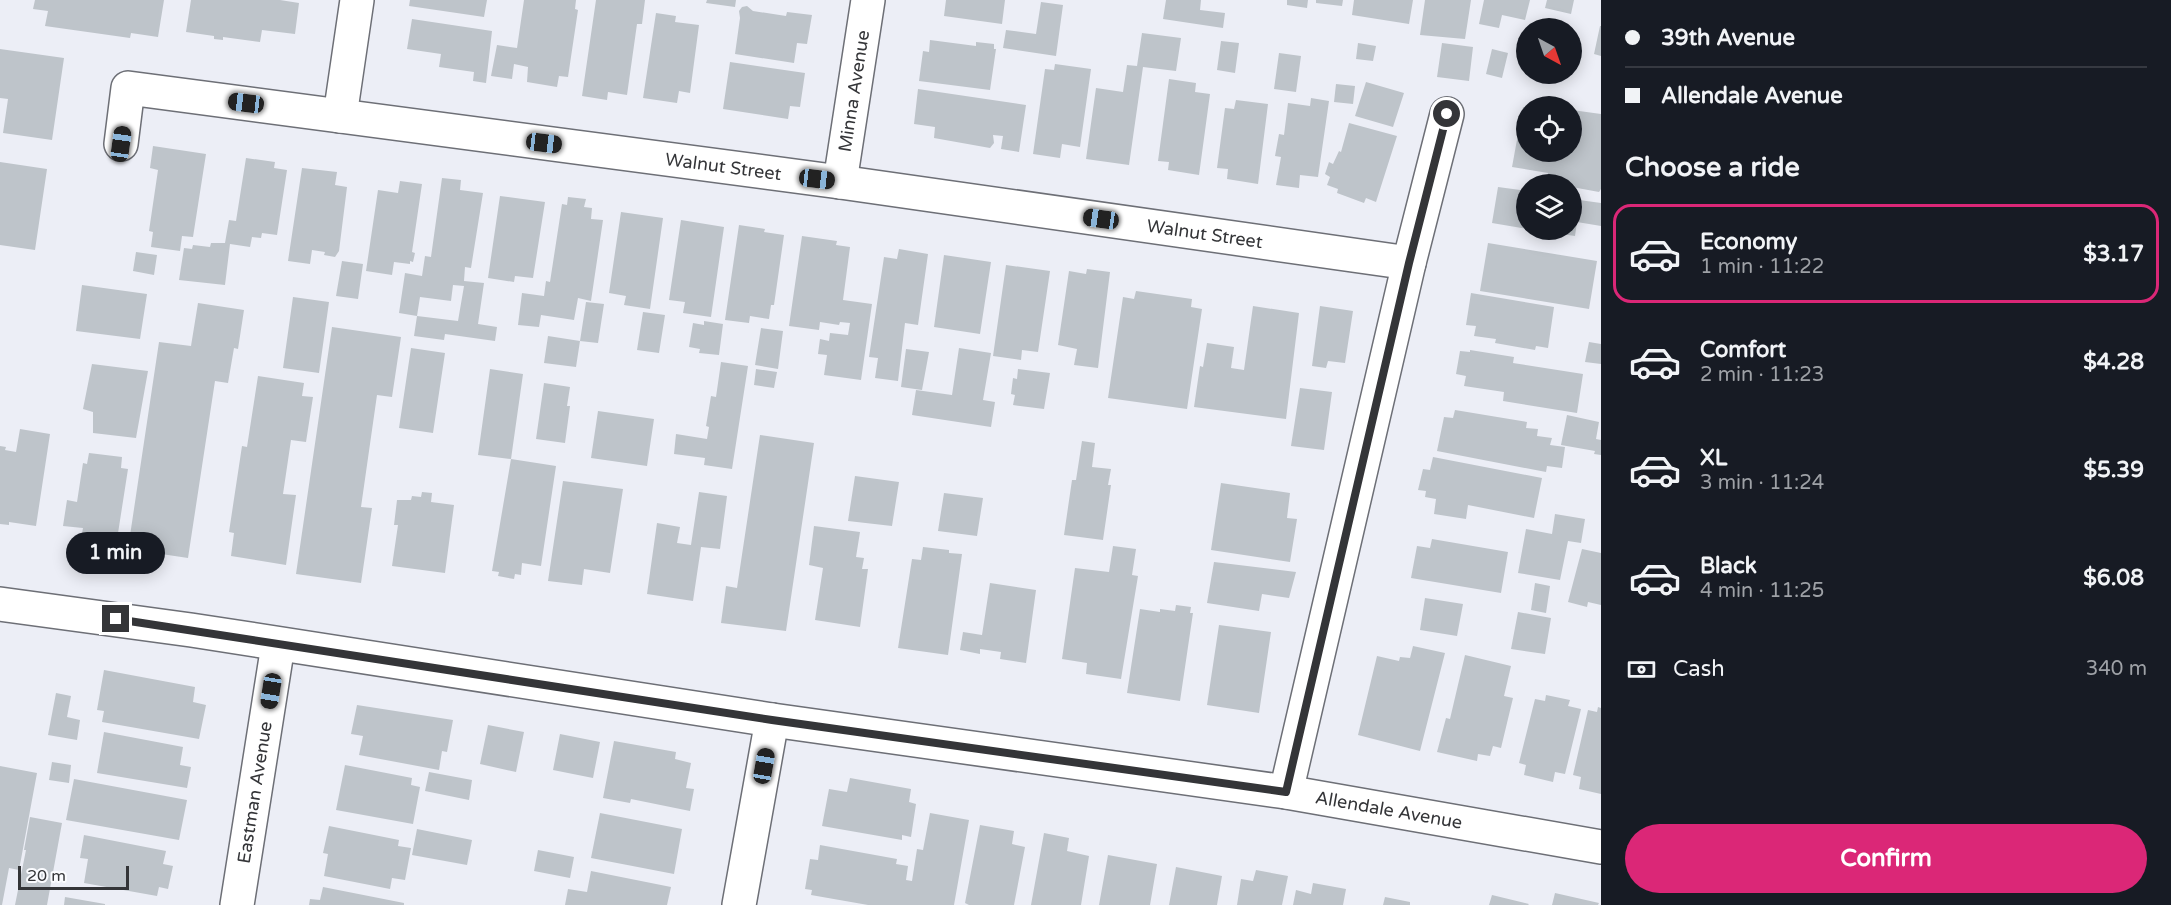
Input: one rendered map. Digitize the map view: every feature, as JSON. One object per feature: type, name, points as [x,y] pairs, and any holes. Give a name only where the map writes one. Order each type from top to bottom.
[{"type":"street","points":[[340,116],[357,0]]},
{"type":"street","name":"Minna Avenue","points":[[840,182],[868,0]]},
{"type":"street","name":"Walnut Street","points":[[121,144],[128,88],[840,182],[1409,263]]},
{"type":"street","points":[[1286,792],[1409,263],[1447,114]]},
{"type":"street","name":"Allendale Avenue","points":[[0,604],[180,628],[772,720],[1286,792],[1601,847]]},
{"type":"street","name":"Eastman Avenue","points":[[237,905],[278,645]]},
{"type":"street","points":[[739,905],[772,720]]},
{"type":"building","points":[[35,0],[164,0],[158,37],[131,33],[130,38],[45,26],[48,11],[33,9]]},
{"type":"building","points":[[191,0],[280,0],[299,3],[295,34],[262,30],[260,42],[223,37],[223,40],[214,39],[214,36],[186,32]]},
{"type":"building","points":[[410,0],[487,0],[484,17],[409,6]]},
{"type":"building","points":[[524,0],[576,0],[575,9],[578,10],[568,77],[559,76],[557,87],[527,82],[528,67],[514,64],[512,79],[491,76],[497,45],[517,48]]},
{"type":"building","points":[[596,0],[645,0],[642,24],[637,24],[627,95],[608,92],[607,100],[582,96]]},
{"type":"building","points":[[707,0],[736,0],[735,7],[706,3]]},
{"type":"building","points":[[946,0],[1005,0],[1002,24],[944,16]]},
{"type":"building","points":[[1166,0],[1201,0],[1200,10],[1225,13],[1223,28],[1163,19]]},
{"type":"building","points":[[1287,0],[1308,0],[1307,8],[1287,5]]},
{"type":"building","points":[[1316,0],[1343,0],[1342,6],[1316,3]]},
{"type":"building","points":[[1354,0],[1413,0],[1409,24],[1352,15]]},
{"type":"building","points":[[1425,0],[1471,0],[1465,39],[1420,35]]},
{"type":"building","points":[[1484,0],[1530,0],[1526,18],[1502,15],[1499,28],[1479,24]]},
{"type":"building","points":[[1547,0],[1574,0],[1571,14],[1545,8]]},
{"type":"building","points":[[1041,2],[1063,5],[1056,56],[1003,48],[1006,30],[1036,34]]},
{"type":"building","points":[[747,6],[753,11],[786,16],[787,12],[812,15],[807,44],[797,43],[794,63],[735,54],[739,11],[742,7]]},
{"type":"building","points":[[656,13],[676,16],[675,22],[699,25],[690,93],[679,91],[677,103],[643,98]]},
{"type":"building","points":[[412,19],[492,31],[486,83],[473,81],[474,72],[439,67],[441,54],[407,49]]},
{"type":"building","points":[[1601,26],[1601,56],[1594,54]]},
{"type":"building","points":[[1142,33],[1181,38],[1176,71],[1143,67],[1129,165],[1086,159],[1096,88],[1123,92],[1127,65],[1137,66]]},
{"type":"building","points":[[930,40],[976,46],[976,42],[994,44],[994,49],[996,49],[990,90],[919,81],[923,51],[929,52]]},
{"type":"building","points":[[1221,41],[1239,43],[1235,73],[1217,70]]},
{"type":"building","points":[[1358,43],[1376,46],[1373,61],[1356,59]]},
{"type":"building","points":[[1442,43],[1473,47],[1469,81],[1437,77]]},
{"type":"building","points":[[0,49],[64,58],[52,140],[3,133],[8,99],[0,98]]},
{"type":"building","points":[[1492,49],[1508,53],[1502,78],[1486,74]]},
{"type":"building","points":[[1279,53],[1301,56],[1296,92],[1274,89]]},
{"type":"building","points":[[730,62],[805,73],[800,107],[790,106],[788,119],[723,109]]},
{"type":"building","points":[[1055,64],[1091,69],[1080,147],[1062,144],[1060,158],[1033,154],[1045,69],[1054,70]]},
{"type":"building","points":[[1169,79],[1196,83],[1195,92],[1210,94],[1199,175],[1168,170],[1169,162],[1158,161]]},
{"type":"building","points":[[1366,82],[1404,93],[1393,127],[1355,116]]},
{"type":"building","points":[[1336,84],[1355,86],[1353,104],[1334,102]]},
{"type":"building","points":[[918,89],[1026,105],[1019,152],[1001,149],[1003,136],[993,135],[994,143],[990,148],[934,138],[935,127],[914,124]]},
{"type":"building","points":[[1311,98],[1329,101],[1318,177],[1300,175],[1299,188],[1276,185],[1281,157],[1275,156],[1279,134],[1284,135],[1288,103],[1310,106]]},
{"type":"building","points":[[1236,100],[1268,104],[1258,184],[1227,179],[1228,169],[1217,168],[1225,108],[1234,109]]},
{"type":"building","points":[[1582,111],[1601,114],[1601,189],[1599,192],[1582,189],[1582,174],[1548,174],[1512,167],[1516,145],[1516,162],[1582,162]]},
{"type":"building","points":[[1349,123],[1397,136],[1376,202],[1366,198],[1364,203],[1337,193],[1338,189],[1327,185],[1330,177],[1325,174],[1329,162],[1333,164],[1339,151],[1341,152]]},
{"type":"building","points":[[153,146],[206,154],[193,237],[182,236],[180,251],[151,247],[153,232],[149,231],[158,170],[150,168]]},
{"type":"building","points":[[246,158],[275,162],[274,168],[287,170],[277,235],[262,233],[261,238],[252,237],[250,247],[230,244],[225,285],[179,280],[184,248],[192,249],[193,245],[210,247],[211,243],[225,243],[229,220],[236,221]]},
{"type":"building","points":[[0,162],[47,169],[35,250],[0,245]]},
{"type":"building","points":[[302,168],[337,172],[335,185],[347,187],[339,251],[335,257],[324,255],[325,252],[312,250],[310,264],[288,261]]},
{"type":"building","points":[[442,178],[461,180],[460,190],[483,193],[471,268],[465,267],[464,281],[484,283],[478,324],[497,327],[495,341],[445,334],[444,340],[414,336],[417,316],[399,313],[405,273],[422,276],[425,256],[431,257]],"holes":[[[453,285],[464,286],[458,321],[417,316],[420,297],[451,301]]]},
{"type":"building","points":[[400,181],[422,184],[412,252],[415,253],[413,262],[410,261],[410,264],[394,262],[392,275],[366,271],[378,190],[398,193]]},
{"type":"building","points":[[1498,187],[1516,189],[1516,227],[1492,223]]},
{"type":"building","points":[[500,196],[545,202],[533,278],[515,276],[514,282],[488,278]]},
{"type":"building","points":[[568,197],[586,199],[584,207],[592,208],[591,219],[603,220],[591,301],[578,298],[574,320],[541,315],[539,327],[518,325],[522,293],[544,296],[546,281],[550,282],[562,204],[567,205]]},
{"type":"building","points":[[1582,200],[1601,203],[1601,226],[1582,223]]},
{"type":"building","points":[[621,212],[663,218],[650,309],[624,305],[626,296],[609,293]]},
{"type":"building","points":[[681,220],[724,227],[711,317],[683,313],[685,302],[669,300]]},
{"type":"building","points":[[739,225],[784,235],[774,305],[771,305],[769,319],[750,316],[749,323],[725,320]]},
{"type":"building","points":[[802,236],[837,241],[836,245],[850,247],[843,300],[872,304],[861,380],[824,375],[827,355],[818,354],[820,339],[829,341],[830,333],[848,335],[850,323],[840,322],[839,325],[820,322],[819,330],[789,326]]},
{"type":"building","points":[[1488,243],[1597,261],[1589,309],[1480,291]]},
{"type":"building","points":[[899,249],[928,254],[918,325],[905,323],[898,381],[875,378],[878,358],[869,357],[884,257],[897,259]]},
{"type":"building","points":[[136,252],[157,255],[154,275],[133,271]]},
{"type":"building","points":[[944,255],[991,262],[980,334],[934,327]]},
{"type":"building","points":[[342,261],[363,264],[358,299],[336,296]]},
{"type":"building","points":[[1006,265],[1050,271],[1038,352],[1022,350],[1021,360],[993,356]]},
{"type":"building","points":[[1087,269],[1110,272],[1098,368],[1074,365],[1077,349],[1058,345],[1069,271],[1086,274]]},
{"type":"building","points":[[82,285],[147,294],[140,339],[76,331]]},
{"type":"building","points":[[1136,291],[1192,299],[1191,307],[1202,309],[1187,409],[1108,398],[1123,297],[1134,299]]},
{"type":"building","points":[[1471,293],[1554,307],[1548,348],[1536,346],[1535,350],[1495,343],[1496,339],[1474,336],[1476,326],[1466,325]]},
{"type":"building","points":[[293,297],[329,302],[319,373],[283,368]]},
{"type":"building","points":[[586,302],[604,304],[598,343],[580,341]]},
{"type":"building","points":[[198,303],[244,310],[238,349],[234,348],[228,383],[215,381],[188,558],[128,549],[159,342],[191,346]]},
{"type":"building","points":[[1253,306],[1299,313],[1286,419],[1194,407],[1200,366],[1203,367],[1207,343],[1234,347],[1231,368],[1244,370]]},
{"type":"building","points":[[1320,306],[1353,311],[1345,363],[1328,361],[1326,368],[1312,366]]},
{"type":"building","points":[[643,312],[665,315],[659,353],[637,350]]},
{"type":"building","points":[[704,321],[723,324],[719,355],[699,353],[700,349],[689,347],[693,323],[704,325]]},
{"type":"building","points":[[332,327],[401,337],[392,397],[377,395],[361,507],[372,508],[361,583],[296,574]]},
{"type":"building","points":[[761,328],[783,331],[778,369],[755,365]]},
{"type":"building","points":[[548,336],[580,341],[576,367],[544,363]]},
{"type":"building","points":[[1589,342],[1601,344],[1601,364],[1585,362]]},
{"type":"building","points":[[411,348],[445,353],[433,433],[399,428]]},
{"type":"building","points":[[959,348],[991,353],[983,400],[995,402],[991,427],[912,415],[916,390],[952,395]]},
{"type":"building","points":[[906,349],[929,352],[922,390],[901,387]]},
{"type":"building","points":[[1470,350],[1514,357],[1513,363],[1583,374],[1577,413],[1503,401],[1504,392],[1464,386],[1466,376],[1456,374],[1460,351],[1470,352]]},
{"type":"building","points":[[721,362],[748,366],[732,469],[704,465],[705,458],[674,454],[676,434],[707,439],[709,427],[706,426],[711,396],[716,397]]},
{"type":"building","points":[[92,364],[148,371],[136,438],[93,433],[93,412],[83,409]]},
{"type":"building","points":[[490,369],[523,374],[511,459],[478,455]]},
{"type":"building","points":[[756,369],[777,372],[774,388],[754,385]]},
{"type":"building","points":[[1018,369],[1050,373],[1044,409],[1013,405],[1015,395],[1011,394],[1013,378],[1017,379]]},
{"type":"building","points":[[258,376],[304,383],[302,396],[313,397],[306,442],[291,440],[283,494],[296,495],[286,565],[231,556],[234,533],[229,532],[242,446],[247,447]]},
{"type":"building","points":[[544,383],[570,387],[565,443],[536,439]]},
{"type":"building","points":[[1300,388],[1332,392],[1324,450],[1291,446]]},
{"type":"building","points":[[1455,410],[1527,422],[1526,428],[1538,429],[1537,436],[1552,438],[1550,445],[1565,447],[1562,468],[1547,466],[1546,472],[1437,451],[1444,417],[1453,418]]},
{"type":"building","points":[[598,411],[654,419],[647,466],[591,458]]},
{"type":"building","points":[[1567,415],[1599,422],[1596,439],[1601,440],[1601,455],[1594,454],[1595,451],[1561,445]]},
{"type":"building","points":[[20,429],[50,434],[36,526],[9,522],[9,525],[0,524],[0,446],[6,447],[5,450],[16,452]]},
{"type":"building","points":[[760,435],[814,443],[786,631],[721,623],[726,586],[737,588]]},
{"type":"building","points":[[1082,441],[1095,443],[1092,467],[1111,469],[1103,540],[1064,535],[1072,480],[1076,480]]},
{"type":"building","points":[[89,453],[122,457],[121,468],[128,469],[116,546],[81,539],[83,528],[63,526],[67,500],[77,502],[83,463],[87,464]]},
{"type":"building","points":[[1433,457],[1542,478],[1534,518],[1468,505],[1466,519],[1434,514],[1436,499],[1425,497],[1426,491],[1418,490],[1423,469],[1430,470]]},
{"type":"building","points":[[511,459],[556,466],[541,566],[522,563],[521,575],[515,574],[514,579],[498,576],[499,572],[492,571]]},
{"type":"building","points":[[855,476],[899,482],[892,526],[848,521]]},
{"type":"building","points":[[563,481],[623,489],[610,573],[584,569],[582,585],[548,581]]},
{"type":"building","points":[[1221,483],[1290,493],[1287,518],[1297,519],[1290,562],[1211,550]]},
{"type":"building","points":[[422,492],[432,493],[431,502],[454,505],[445,573],[392,566],[398,525],[394,525],[397,500],[411,500],[412,496],[421,497]]},
{"type":"building","points":[[699,492],[727,496],[720,549],[701,547],[693,601],[647,594],[657,523],[680,527],[677,543],[691,545]]},
{"type":"building","points":[[944,493],[983,498],[977,536],[938,531]]},
{"type":"building","points":[[1555,514],[1585,519],[1581,543],[1568,541],[1560,580],[1518,573],[1526,529],[1552,534]]},
{"type":"building","points":[[814,526],[860,532],[856,557],[864,558],[862,569],[868,569],[860,627],[815,620],[823,568],[809,565]]},
{"type":"building","points":[[1432,539],[1508,552],[1501,593],[1411,578],[1417,546],[1430,548]]},
{"type":"building","points":[[1113,546],[1136,549],[1132,575],[1138,576],[1121,679],[1086,674],[1087,663],[1062,659],[1075,568],[1109,572]]},
{"type":"building","points":[[923,547],[962,554],[948,655],[898,648],[912,559],[921,560]]},
{"type":"building","points":[[1582,549],[1601,553],[1601,605],[1588,602],[1587,607],[1568,602]]},
{"type":"building","points":[[1214,562],[1296,572],[1289,598],[1262,594],[1259,611],[1207,603]]},
{"type":"building","points":[[990,583],[1036,590],[1026,663],[1000,659],[1001,652],[980,649],[980,654],[960,650],[963,632],[982,635]]},
{"type":"building","points":[[1535,583],[1550,586],[1546,613],[1531,610]]},
{"type":"building","points":[[1425,598],[1463,604],[1457,636],[1420,630]]},
{"type":"building","points":[[1176,605],[1191,607],[1190,613],[1193,613],[1180,701],[1127,693],[1140,609],[1160,612],[1160,609],[1175,611]]},
{"type":"building","points":[[1518,612],[1551,618],[1545,654],[1511,649]]},
{"type":"building","points":[[1219,625],[1271,632],[1259,713],[1207,705]]},
{"type":"building","points":[[1413,646],[1445,653],[1420,751],[1358,735],[1377,656],[1399,661],[1400,657],[1410,658]]},
{"type":"building","points":[[1465,655],[1511,666],[1504,696],[1513,698],[1501,748],[1493,746],[1490,756],[1478,754],[1477,761],[1437,752],[1446,718],[1450,719]]},
{"type":"building","points":[[104,670],[195,687],[193,702],[206,705],[199,739],[102,722],[104,711],[97,710]]},
{"type":"building","points":[[56,693],[71,696],[67,717],[80,720],[77,740],[48,735]]},
{"type":"building","points":[[1546,695],[1570,700],[1568,706],[1581,709],[1565,774],[1555,772],[1553,782],[1524,775],[1526,765],[1519,763],[1535,699],[1545,701]]},
{"type":"building","points":[[357,705],[453,720],[447,752],[442,751],[439,770],[359,755],[363,736],[351,734]]},
{"type":"building","points":[[1598,707],[1601,708],[1601,794],[1579,789],[1581,777],[1573,775],[1588,710],[1597,712]]},
{"type":"building","points":[[488,725],[524,732],[516,772],[480,764]]},
{"type":"building","points":[[104,732],[183,747],[180,765],[191,767],[187,788],[97,773]]},
{"type":"building","points":[[560,734],[600,742],[593,778],[553,770]]},
{"type":"building","points":[[614,741],[676,752],[675,759],[691,763],[686,788],[694,789],[690,811],[631,799],[630,803],[603,798]]},
{"type":"building","points":[[52,762],[71,765],[69,783],[49,780]]},
{"type":"building","points":[[345,765],[412,778],[411,785],[420,787],[413,824],[336,810]]},
{"type":"building","points":[[0,766],[37,773],[19,870],[9,868],[2,905],[0,905]]},
{"type":"building","points":[[429,772],[472,780],[469,800],[425,791]]},
{"type":"building","points":[[850,778],[911,789],[909,802],[916,804],[911,837],[902,835],[902,840],[822,826],[829,789],[847,792]]},
{"type":"building","points":[[74,779],[187,800],[179,840],[66,820]]},
{"type":"building","points":[[600,813],[682,829],[674,874],[591,858]]},
{"type":"building","points":[[930,813],[969,820],[954,905],[868,905],[811,895],[812,890],[805,889],[810,859],[818,860],[820,845],[897,859],[896,864],[908,866],[906,880],[912,881],[917,849],[923,850]]},
{"type":"building","points":[[30,817],[62,823],[47,905],[15,905]]},
{"type":"building","points":[[980,825],[1014,831],[1012,844],[1025,847],[1014,905],[969,905],[965,903]]},
{"type":"building","points":[[329,826],[399,840],[398,846],[411,848],[405,880],[392,878],[390,889],[324,876],[328,854],[323,853]]},
{"type":"building","points":[[417,829],[472,840],[467,865],[412,855]]},
{"type":"building","points":[[1044,833],[1069,838],[1067,851],[1089,856],[1081,905],[1031,905]]},
{"type":"building","points":[[84,835],[166,851],[163,864],[173,866],[168,889],[159,887],[157,896],[84,883],[88,859],[80,858]]},
{"type":"building","points":[[538,850],[574,857],[570,878],[534,871]]},
{"type":"building","points":[[1108,855],[1157,864],[1150,905],[1099,905]]},
{"type":"building","points":[[1176,867],[1222,876],[1217,905],[1169,905]]},
{"type":"building","points":[[1256,870],[1288,876],[1282,905],[1237,905],[1241,879],[1253,881]]},
{"type":"building","points":[[591,871],[671,887],[667,905],[565,905],[568,889],[587,892]]},
{"type":"building","points":[[1313,883],[1346,889],[1343,905],[1293,905],[1296,890],[1311,894]]},
{"type":"building","points":[[323,887],[404,903],[404,905],[309,905],[310,899],[320,900]]},
{"type":"building","points":[[1555,893],[1599,903],[1598,905],[1552,905]]},
{"type":"building","points":[[1492,895],[1529,904],[1489,905]]},
{"type":"building","points":[[65,897],[105,904],[105,905],[64,905]]},
{"type":"building","points":[[1385,897],[1410,902],[1410,905],[1383,905]]},
{"type":"route","points":[[116,619],[772,720],[1286,792],[1409,263],[1447,114]]}]
